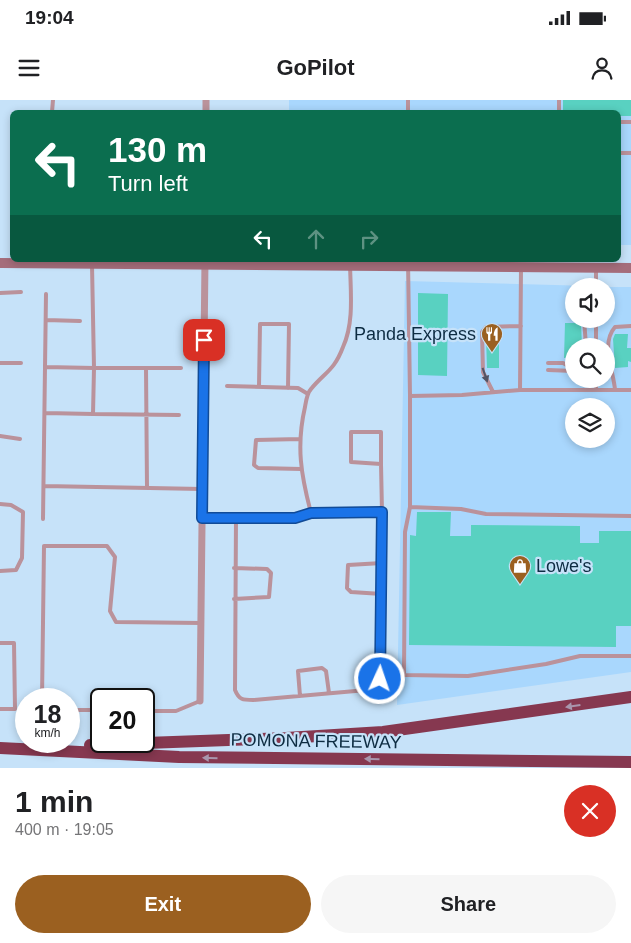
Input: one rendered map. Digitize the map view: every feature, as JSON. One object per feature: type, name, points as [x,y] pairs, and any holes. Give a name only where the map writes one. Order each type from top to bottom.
[{"type":"highway","points":[[5,748],[286,738],[383,732],[631,697]]},
{"type":"highway","name":"POMONA FREEWAY","points":[[5,748],[178,757],[631,762]]},
{"type":"street","points":[[0,263],[49,262],[92,265],[205,263],[490,264],[521,268],[631,268]]},
{"type":"street","points":[[200,701],[205,263]]},
{"type":"lane","points":[[311,513],[301,469],[300,440],[309,390],[332,370],[344,346],[350,322],[350,263]]},
{"type":"lane","points":[[408,264],[410,507],[405,532],[404,675],[468,676],[546,664],[580,656],[631,656]]},
{"type":"lane","points":[[92,265],[93,414]]},
{"type":"lane","points":[[520,390],[521,268]]},
{"type":"lane","points":[[596,268],[596,278]]},
{"type":"lane","points":[[0,293],[21,292]]},
{"type":"lane","points":[[43,519],[46,294]]},
{"type":"lane","points":[[46,320],[80,321]]},
{"type":"lane","points":[[259,386],[260,324],[289,324],[288,388]]},
{"type":"lane","points":[[493,392],[483,372],[482,332],[486,328],[520,326]]},
{"type":"lane","points":[[615,390],[614,377],[610,368],[610,332],[615,328],[631,326]]},
{"type":"lane","points":[[0,363],[20,363]]},
{"type":"lane","points":[[548,363],[565,364]]},
{"type":"lane","points":[[45,367],[181,368]]},
{"type":"lane","points":[[146,368],[147,488]]},
{"type":"lane","points":[[548,370],[565,370]]},
{"type":"lane","points":[[227,386],[298,388],[308,394]]},
{"type":"lane","points":[[410,396],[462,395],[520,390],[631,390]]},
{"type":"lane","points":[[44,413],[179,415]]},
{"type":"lane","points":[[236,518],[234,568],[235,690],[238,698],[253,700],[378,689],[382,594],[381,432],[351,432],[350,462],[381,464]]},
{"type":"lane","points":[[0,436],[20,439]]},
{"type":"lane","points":[[300,440],[256,440],[254,465],[258,468],[301,469]]},
{"type":"lane","points":[[44,486],[202,489]]},
{"type":"lane","points":[[0,504],[11,505],[23,512],[22,558],[16,570],[0,570]]},
{"type":"lane","points":[[410,507],[462,508],[486,514],[631,516]]},
{"type":"lane","points":[[202,518],[295,518],[311,513],[382,512]]},
{"type":"lane","points":[[42,688],[44,546],[107,546],[115,557],[110,611],[116,622],[201,623]]},
{"type":"lane","points":[[382,563],[348,565],[347,588],[350,592],[382,594]]},
{"type":"lane","points":[[234,568],[267,569],[271,573],[269,597],[234,599]]},
{"type":"lane","points":[[0,643],[14,643],[14,709],[0,710]]},
{"type":"lane","points":[[300,696],[298,671],[322,668],[326,671],[329,693]]},
{"type":"lane","points":[[155,711],[176,711],[200,701]]},
{"type":"shaded area","points":[[289,100],[631,100],[631,245],[621,245],[621,110],[289,110]]},
{"type":"shaded area","points":[[405,281],[565,285],[565,328],[615,328],[615,287],[631,287],[631,672],[397,705]]},
{"type":"building","points":[[563,100],[631,100],[631,116],[621,116],[621,110],[563,110]]},
{"type":"building","points":[[418,293],[448,294],[447,376],[418,375]]},
{"type":"building","points":[[565,323],[565,328],[581,328],[582,338],[565,338],[564,358]]},
{"type":"building","points":[[615,334],[628,334],[627,348],[631,348],[631,362],[628,361],[628,367],[615,368],[615,338],[613,338]]},
{"type":"building","name":"Panda Express","points":[[486,338],[499,338],[499,368],[487,368]]},
{"type":"building","name":"Lowe's","points":[[417,512],[451,512],[450,536],[471,536],[471,525],[580,526],[580,543],[599,543],[599,531],[631,531],[631,626],[616,626],[616,647],[409,645],[410,535],[416,536]]},
{"type":"place","name":"Panda Express","points":[[492,353]]},
{"type":"place","name":"Lowe's","points":[[520,585]]},
{"type":"route","points":[[204,340],[202,518],[295,518],[311,513],[382,512],[380,679]]}]
